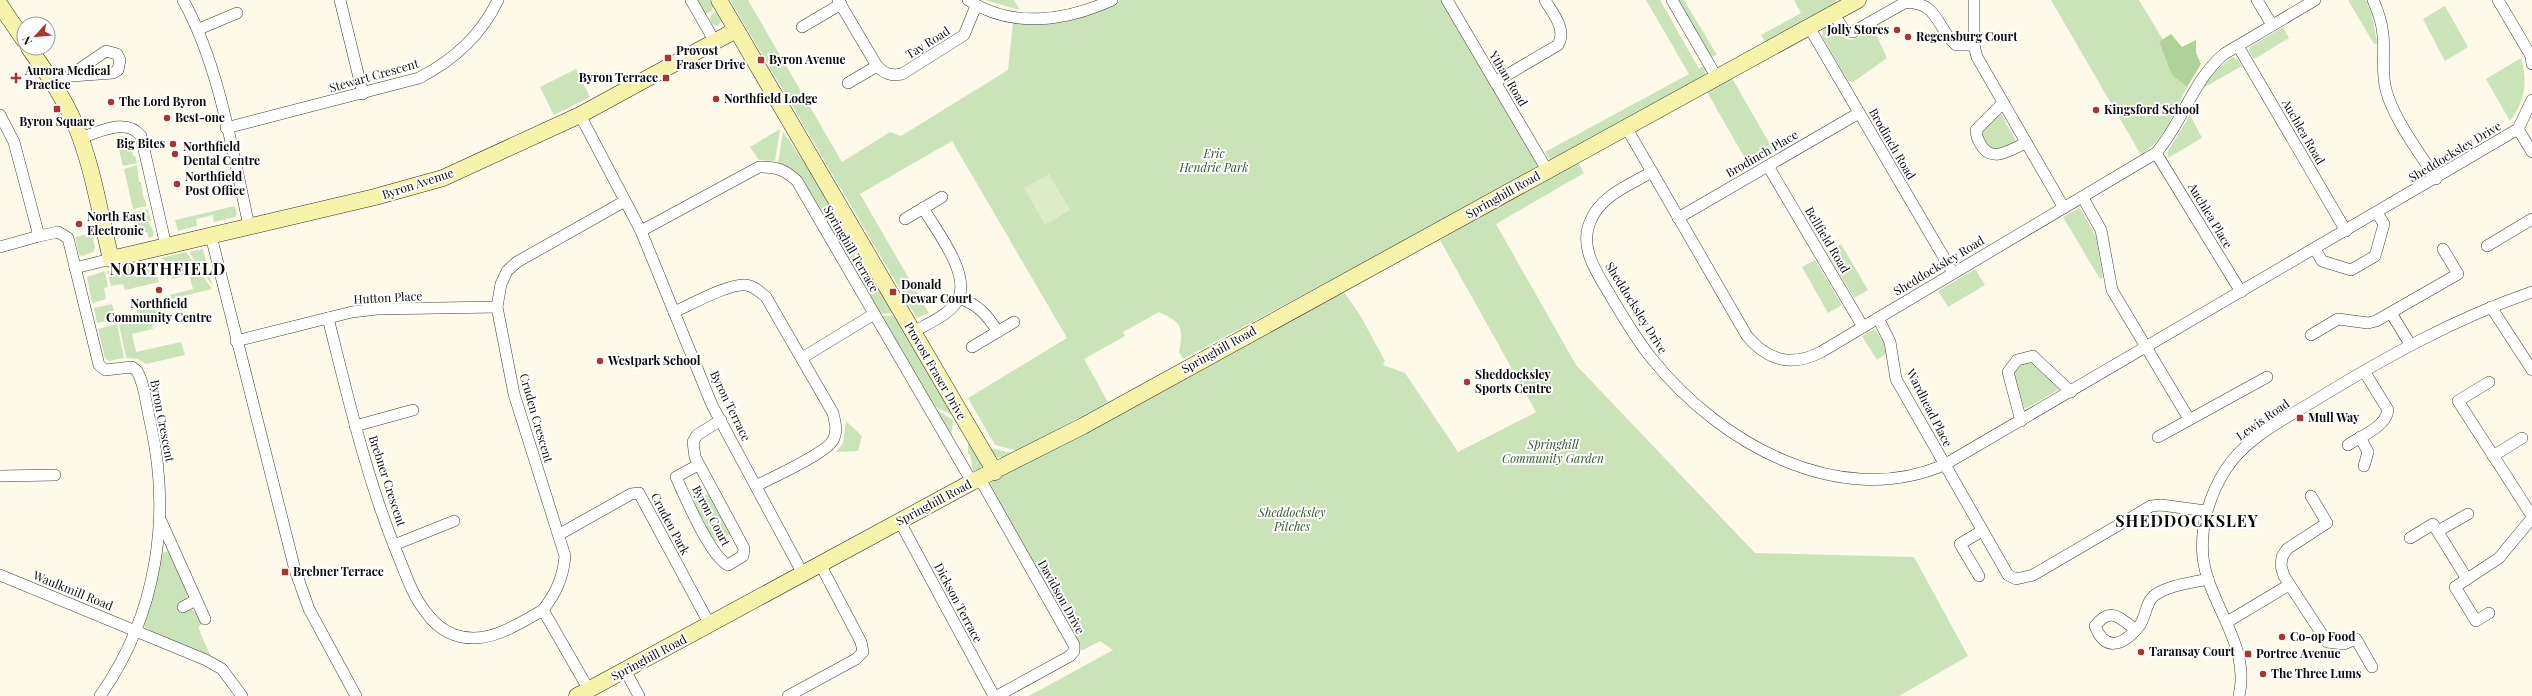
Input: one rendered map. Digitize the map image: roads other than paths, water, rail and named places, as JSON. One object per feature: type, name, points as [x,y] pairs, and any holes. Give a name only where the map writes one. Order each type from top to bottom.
[{"type":"street","points":[[183,0],[199,29],[209,60],[249,226]]},
{"type":"street","points":[[340,0],[363,94]]},
{"type":"street","name":"Stewart Crescent","points":[[226,128],[363,94],[419,78],[441,67],[476,36],[490,18],[498,0]]},
{"type":"street","points":[[691,0],[715,42]]},
{"type":"street","name":"Provost Fraser Drive","points":[[719,0],[995,472]]},
{"type":"street","points":[[972,3],[1000,15],[1028,19],[1047,19],[1089,10],[1112,0]]},
{"type":"street","name":"Ythan Road","points":[[1447,0],[1547,170]]},
{"type":"street","points":[[1495,82],[1558,45],[1561,39],[1560,25],[1545,0]]},
{"type":"street","points":[[1672,0],[1717,78]]},
{"type":"street","points":[[1834,14],[1844,30],[1853,32],[1904,3],[1912,0],[1921,1],[1935,12],[1956,45],[1974,45]]},
{"type":"street","points":[[1974,0],[1974,45],[1977,57],[2064,208]]},
{"type":"street","points":[[2257,0],[2272,25]]},
{"type":"street","name":"Sheddocksley Road","points":[[1626,127],[1747,336],[1756,347],[1769,356],[1796,361],[1809,358],[1863,327],[2083,198],[2156,153],[2170,137],[2208,69],[2224,54],[2315,0]]},
{"type":"street","points":[[2373,0],[2379,14],[2383,36],[2382,65],[2386,91],[2397,115],[2436,179]]},
{"type":"street","points":[[2498,0],[2532,58]]},
{"type":"street","name":"Springhill Road","points":[[583,693],[820,564],[995,472],[1809,28],[1853,1]]},
{"type":"street","points":[[802,27],[840,2],[877,66],[848,83]]},
{"type":"street","name":"Tay Road","points":[[877,66],[890,75],[902,74],[946,48],[964,35],[972,3]]},
{"type":"street","points":[[1,9],[16,29]]},
{"type":"street","points":[[199,29],[237,13]]},
{"type":"street","name":"Brodinch Road","points":[[1809,28],[1953,273]]},
{"type":"street","name":"Byron Avenue","points":[[75,268],[375,197],[443,178],[580,116],[736,30]]},
{"type":"street","name":"Auchlea Road","points":[[2238,46],[2346,232]]},
{"type":"street","points":[[34,56],[55,86],[80,138],[111,259]]},
{"type":"street","points":[[55,86],[71,76]]},
{"type":"street","name":"Sheddocksley Drive","points":[[1652,172],[1609,196],[1602,203],[1589,222],[1587,242],[1592,262],[1620,312],[1652,360],[1671,381],[1732,433],[1760,450],[1811,472],[1845,479],[1880,480],[1906,478],[1944,465],[2436,179],[2518,129],[2532,100]]},
{"type":"street","points":[[2003,103],[1976,130],[1976,137],[1984,151],[1990,155],[1997,155],[2026,143]]},
{"type":"street","name":"Brodinch Place","points":[[1678,218],[1859,113]]},
{"type":"street","points":[[0,115],[14,142],[40,236]]},
{"type":"street","name":"Byron Terrace","points":[[580,116],[641,232],[720,420],[803,574]]},
{"type":"street","points":[[80,138],[123,126],[130,126],[141,136],[166,246]]},
{"type":"street","points":[[2518,129],[2532,152]]},
{"type":"street","name":"Auchlea Place","points":[[2156,153],[2241,292]]},
{"type":"street","name":"Bellfield Road","points":[[1768,166],[1863,327]]},
{"type":"street","name":"Springhill Terrace","points":[[641,232],[759,167],[776,167],[787,172],[797,181],[874,314],[976,481]]},
{"type":"street","points":[[905,219],[942,197]]},
{"type":"street","points":[[2083,198],[2101,230],[2112,290],[2189,419]]},
{"type":"street","name":"Cruden Crescent","points":[[543,610],[554,595],[563,576],[565,556],[560,534],[530,450],[514,394],[497,307],[501,284],[507,271],[517,262],[625,201]]},
{"type":"street","points":[[913,332],[949,310],[959,298],[961,284],[959,271],[923,208]]},
{"type":"street","points":[[2315,249],[2322,261],[2351,270],[2375,256],[2384,224],[2378,213]]},
{"type":"street","points":[[2487,246],[2532,219]]},
{"type":"street","name":"Byron Crescent","points":[[0,247],[58,232],[65,235],[75,268],[99,366],[105,370],[132,368],[140,377],[155,443],[160,521],[155,568],[147,600],[135,631],[120,664],[100,696]]},
{"type":"street","points":[[211,236],[294,570],[310,609],[356,696]]},
{"type":"street","points":[[2311,335],[2338,319],[2368,323],[2376,322],[2458,274],[2443,249]]},
{"type":"street","points":[[674,312],[734,286],[746,285],[757,289],[766,298],[833,413],[837,429],[833,441],[822,451],[756,486]]},
{"type":"street","name":"Lewis Road","points":[[2239,696],[2240,666],[2236,645],[2208,579],[2203,558],[2206,512],[2226,468],[2253,440],[2364,370],[2410,344],[2491,308],[2532,292]]},
{"type":"street","points":[[959,298],[973,303],[985,312],[998,332]]},
{"type":"street","name":"Hutton Place","points":[[236,340],[328,318],[377,309],[497,307]]},
{"type":"street","points":[[2491,308],[2532,370]]},
{"type":"street","points":[[2391,313],[2410,344]]},
{"type":"street","points":[[802,358],[874,314]]},
{"type":"street","name":"Brebner Crescent","points":[[328,318],[355,426],[372,486],[394,545],[424,610],[440,627],[455,636],[472,638],[493,635],[543,610]]},
{"type":"street","name":"Wardhead Place","points":[[1878,318],[1890,342],[1896,379],[1982,531],[2008,574],[2016,579],[2024,578],[2151,506],[2161,505],[2206,512]]},
{"type":"street","points":[[972,347],[1014,322]]},
{"type":"street","points":[[2021,421],[2008,372],[2017,360],[2033,356],[2071,392]]},
{"type":"street","points":[[2348,444],[2383,422],[2388,410],[2364,370]]},
{"type":"street","points":[[2158,437],[2268,376]]},
{"type":"street","points":[[2489,382],[2458,401],[2532,517],[2499,558],[2455,587],[2476,621],[2489,613]]},
{"type":"street","name":"Brebner Crescent","points":[[355,426],[413,410]]},
{"type":"street","name":"Byron Court","points":[[698,465],[676,477],[708,540],[721,561],[728,564],[743,556],[744,548],[717,496],[698,465],[692,450],[693,442],[702,429],[720,420]]},
{"type":"street","points":[[2360,437],[2368,452],[2364,466]]},
{"type":"street","points":[[2493,456],[2522,438]]},
{"type":"street","points":[[0,476],[56,475]]},
{"type":"street","name":"Davidson Drive","points":[[976,481],[1074,646],[1074,651],[1070,656],[997,696]]},
{"type":"street","name":"Cruden Park","points":[[560,534],[631,494],[639,493],[710,625]]},
{"type":"street","points":[[2311,496],[2327,523],[2287,549],[2281,566],[2289,585],[2327,642],[2344,644],[2356,639],[2372,667]]},
{"type":"street","points":[[2438,531],[2468,514]]},
{"type":"street","name":"Byron Crescent","points":[[160,521],[205,619]]},
{"type":"street","name":"Brebner Crescent","points":[[394,545],[454,521]]},
{"type":"street","name":"Dickson Terrace","points":[[900,522],[994,696]]},
{"type":"street","points":[[2410,538],[2433,524],[2467,579]]},
{"type":"street","points":[[1979,576],[1960,544],[1982,531]]},
{"type":"street","points":[[788,696],[856,659],[863,652],[862,642],[820,564]]},
{"type":"street","name":"Waulkmill Road","points":[[0,575],[222,668],[242,696]]},
{"type":"street","points":[[2135,630],[2140,624],[2153,596],[2164,590],[2208,579]]},
{"type":"street","points":[[2227,622],[2289,585]]},
{"type":"street","points":[[183,607],[196,600]]},
{"type":"street","points":[[543,610],[583,693]]},
{"type":"street","points":[[625,670],[639,696]]},
{"type":"place","name":"Jolly Stores","points":[[1897,30]]},
{"type":"place","name":"Regensburg Court","points":[[1908,37]]},
{"type":"place","name":"Provost Fraser Drive","points":[[668,58]]},
{"type":"place","name":"Byron Avenue","points":[[761,60]]},
{"type":"place","name":"Aurora Medical Practice","points":[[16,78]]},
{"type":"place","name":"Byron Terrace","points":[[666,78]]},
{"type":"place","name":"Northfield Lodge","points":[[716,99]]},
{"type":"place","name":"The Lord Byron","points":[[111,102]]},
{"type":"place","name":"Byron Square","points":[[57,109]]},
{"type":"place","name":"Kingsford School","points":[[2096,110]]},
{"type":"place","name":"Best-one","points":[[167,118]]},
{"type":"place","name":"Big Bites","points":[[173,144]]},
{"type":"place","name":"Northfield Dental Centre","points":[[175,154]]},
{"type":"place","name":"Northfield Post Office","points":[[177,184]]},
{"type":"place","name":"North East Electronic","points":[[79,224]]},
{"type":"place","name":"Northfield Community Centre","points":[[159,290]]},
{"type":"place","name":"Donald Dewar Court","points":[[893,292]]},
{"type":"place","name":"Westpark School","points":[[600,361]]},
{"type":"place","name":"Sheddocksley Sports Centre","points":[[1467,382]]},
{"type":"place","name":"Mull Way","points":[[2300,418]]},
{"type":"place","name":"Brebner Terrace","points":[[285,572]]},
{"type":"place","name":"Co-op Food","points":[[2282,637]]},
{"type":"place","name":"Taransay Court","points":[[2141,652]]},
{"type":"place","name":"Portree Avenue","points":[[2248,654]]},
{"type":"place","name":"The Three Lums","points":[[2263,674]]},
{"type":"district","name":"NORTHFIELD","points":[[168,269]]},
{"type":"district","name":"SHEDDOCKSLEY","points":[[2187,521]]},
{"type":"park label","name":"Eric Hendrie Park","points":[[1214,161]]},
{"type":"park label","name":"Springhill Community Garden","points":[[1553,452]]},
{"type":"park label","name":"Sheddocksley Pitches","points":[[1292,520]]}]
